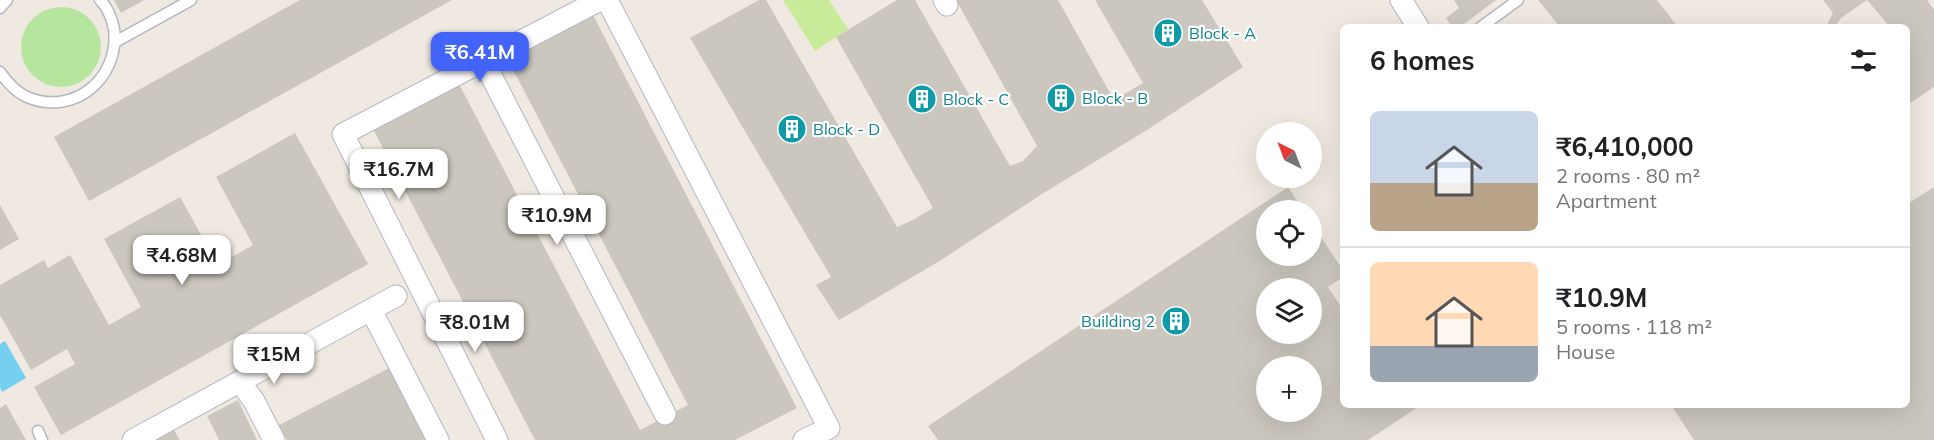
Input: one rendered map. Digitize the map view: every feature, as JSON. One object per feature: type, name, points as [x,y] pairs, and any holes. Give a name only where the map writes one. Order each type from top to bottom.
[{"type":"street","points":[[497,440],[408,290],[343,134],[600,0]]},
{"type":"street","points":[[607,0],[829,428],[804,440]]},
{"type":"street","points":[[1401,0],[1416,24]]},
{"type":"street","points":[[483,60],[665,414]]},
{"type":"street","points":[[133,440],[408,290]]},
{"type":"street","points":[[371,310],[438,440]]},
{"type":"street","points":[[240,382],[254,401],[274,440]]},
{"type":"lane","points":[[0,8],[7,0]]},
{"type":"lane","points":[[0,72],[10,85],[26,97],[46,102],[66,101],[85,93],[101,80],[111,62],[115,42],[113,21],[100,0]]},
{"type":"lane","points":[[115,42],[191,0]]},
{"type":"lane","points":[[1484,24],[1518,0]]},
{"type":"green space","points":[[783,0],[829,0],[848,29],[815,51]]},
{"type":"green space","points":[[53,7],[69,7],[90,18],[101,39],[101,55],[90,76],[69,87],[53,87],[39,81],[27,69],[21,55],[21,39],[27,25],[39,13]]},
{"type":"water","points":[[5,341],[26,378],[2,392],[0,344]]},
{"type":"building","points":[[114,0],[144,0],[121,13]]},
{"type":"building","points":[[300,0],[452,0],[89,201],[54,137]]},
{"type":"building","points":[[759,0],[766,0],[897,227],[933,208],[836,37],[897,0],[915,0],[1010,166],[1023,161],[1037,146],[956,0],[1058,0],[1114,100],[1143,83],[1095,0],[1202,0],[1243,67],[938,262],[839,320],[816,285],[831,277],[690,38]]},
{"type":"building","points":[[1454,0],[1496,0],[1464,24],[1450,24],[1446,18],[1459,8]]},
{"type":"building","points":[[1538,0],[1657,0],[1676,24],[1558,24]]},
{"type":"building","points":[[1823,0],[1867,0],[1841,18],[1837,24],[1828,24],[1833,13]]},
{"type":"building","points":[[1867,0],[1927,0],[1934,10],[1934,87],[1910,103],[1910,24],[1887,24]]},
{"type":"building","points":[[593,15],[797,408],[735,440],[535,440],[373,129],[459,84],[640,430],[688,405],[508,60]]},
{"type":"building","points":[[295,133],[368,264],[61,435],[34,387],[75,364],[67,349],[31,370],[0,315],[0,285],[44,260],[48,268],[70,255],[109,325],[141,307],[104,239],[180,197],[218,265],[253,245],[216,177]]},
{"type":"building","points":[[1934,187],[1934,440],[1694,440],[1673,408],[1910,408],[1910,202]]},
{"type":"building","name":"Building 2","points":[[1286,188],[1296,200],[1268,200]]},
{"type":"building","points":[[0,205],[19,239],[0,250]]},
{"type":"building","name":"Building 2","points":[[1256,208],[1256,266],[1322,266],[1322,239],[1340,266],[1340,279],[1328,287],[1340,305],[1340,408],[1416,408],[1368,440],[938,440],[928,426]]},
{"type":"building","points":[[395,365],[433,440],[287,440],[279,425]]},
{"type":"building","points":[[238,400],[257,440],[219,440],[207,416]]},
{"type":"building","points":[[6,404],[26,440],[0,440],[0,408]]},
{"type":"building","points":[[172,427],[180,440],[150,440]]},
{"type":"place","name":"Block - A","points":[[1168,33]]},
{"type":"place","name":"Block - B","points":[[1061,98]]},
{"type":"place","name":"Block - C","points":[[922,99]]},
{"type":"place","name":"Block - D","points":[[792,129]]},
{"type":"place","name":"Building 2","points":[[1176,321]]}]
